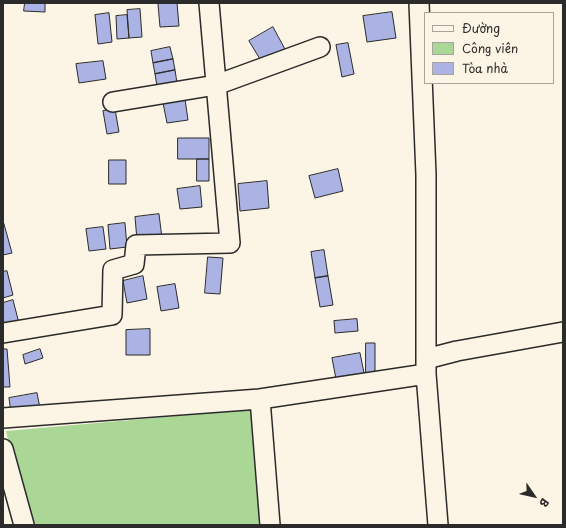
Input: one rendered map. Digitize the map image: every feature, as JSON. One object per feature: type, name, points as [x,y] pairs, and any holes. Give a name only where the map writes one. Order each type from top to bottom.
[{"type":"street","points":[[3,333],[112,315],[113,270],[134,264],[136,246],[230,243],[209,3]]},
{"type":"street","points":[[419,3],[426,175],[426,367],[438,525]]},
{"type":"street","points":[[113,102],[216,85],[320,47]]},
{"type":"street","points":[[3,418],[260,399],[426,367],[457,351],[563,332]]},
{"type":"street","points":[[260,399],[270,525]]},
{"type":"street","points":[[3,449],[24,525]]},
{"type":"green space","points":[[256,409],[266,525],[28,525],[6,431]]},
{"type":"building","points":[[25,3],[45,3],[45,12],[24,11]]},
{"type":"building","points":[[177,3],[179,26],[160,27],[158,4]]},
{"type":"building","points":[[140,9],[142,37],[129,38],[127,10]]},
{"type":"building","points":[[392,12],[396,38],[367,42],[363,16]]},
{"type":"building","points":[[109,13],[112,42],[98,44],[95,15]]},
{"type":"building","points":[[127,15],[129,38],[117,39],[116,16]]},
{"type":"building","points":[[273,27],[286,51],[263,64],[249,41]]},
{"type":"building","points":[[348,43],[354,74],[342,77],[336,45]]},
{"type":"building","points":[[170,47],[173,59],[153,63],[151,51]]},
{"type":"building","points":[[173,59],[175,70],[155,74],[153,63]]},
{"type":"building","points":[[103,61],[106,79],[79,83],[76,64]]},
{"type":"building","points":[[175,70],[177,83],[157,86],[155,74]]},
{"type":"building","points":[[185,99],[188,120],[167,123],[163,103]]},
{"type":"building","points":[[115,109],[119,132],[107,134],[103,111]]},
{"type":"building","points":[[178,138],[209,138],[209,159],[178,159]]},
{"type":"building","points":[[197,159],[209,159],[209,181],[197,181]]},
{"type":"building","points":[[109,160],[126,160],[126,184],[109,184]]},
{"type":"building","points":[[338,169],[343,191],[315,198],[309,176]]},
{"type":"building","points":[[267,181],[269,208],[240,211],[238,184]]},
{"type":"building","points":[[200,186],[202,207],[180,209],[177,189]]},
{"type":"building","points":[[159,214],[162,238],[137,240],[135,217]]},
{"type":"building","points":[[125,223],[127,247],[110,249],[108,225]]},
{"type":"building","points":[[4,224],[12,253],[3,255],[3,225]]},
{"type":"building","points":[[103,227],[106,249],[89,251],[86,229]]},
{"type":"building","points":[[324,250],[328,276],[315,278],[311,252]]},
{"type":"building","points":[[208,257],[223,258],[220,294],[205,293]]},
{"type":"building","points":[[7,271],[13,295],[3,298],[3,272]]},
{"type":"building","points":[[143,276],[147,299],[127,303],[123,281]]},
{"type":"building","points":[[328,276],[333,305],[320,307],[315,278]]},
{"type":"building","points":[[175,284],[179,308],[161,311],[157,287]]},
{"type":"building","points":[[13,300],[19,323],[3,327],[3,303]]},
{"type":"building","points":[[357,319],[358,331],[335,333],[334,321]]},
{"type":"building","points":[[150,329],[150,355],[126,355],[126,330]]},
{"type":"building","points":[[366,343],[375,343],[375,373],[366,373]]},
{"type":"building","points":[[3,349],[7,349],[10,387],[3,387]]},
{"type":"building","points":[[40,349],[43,358],[25,364],[23,355]]},
{"type":"building","points":[[360,353],[364,373],[336,379],[332,358]]},
{"type":"building","points":[[37,393],[40,408],[11,413],[9,398]]}]
